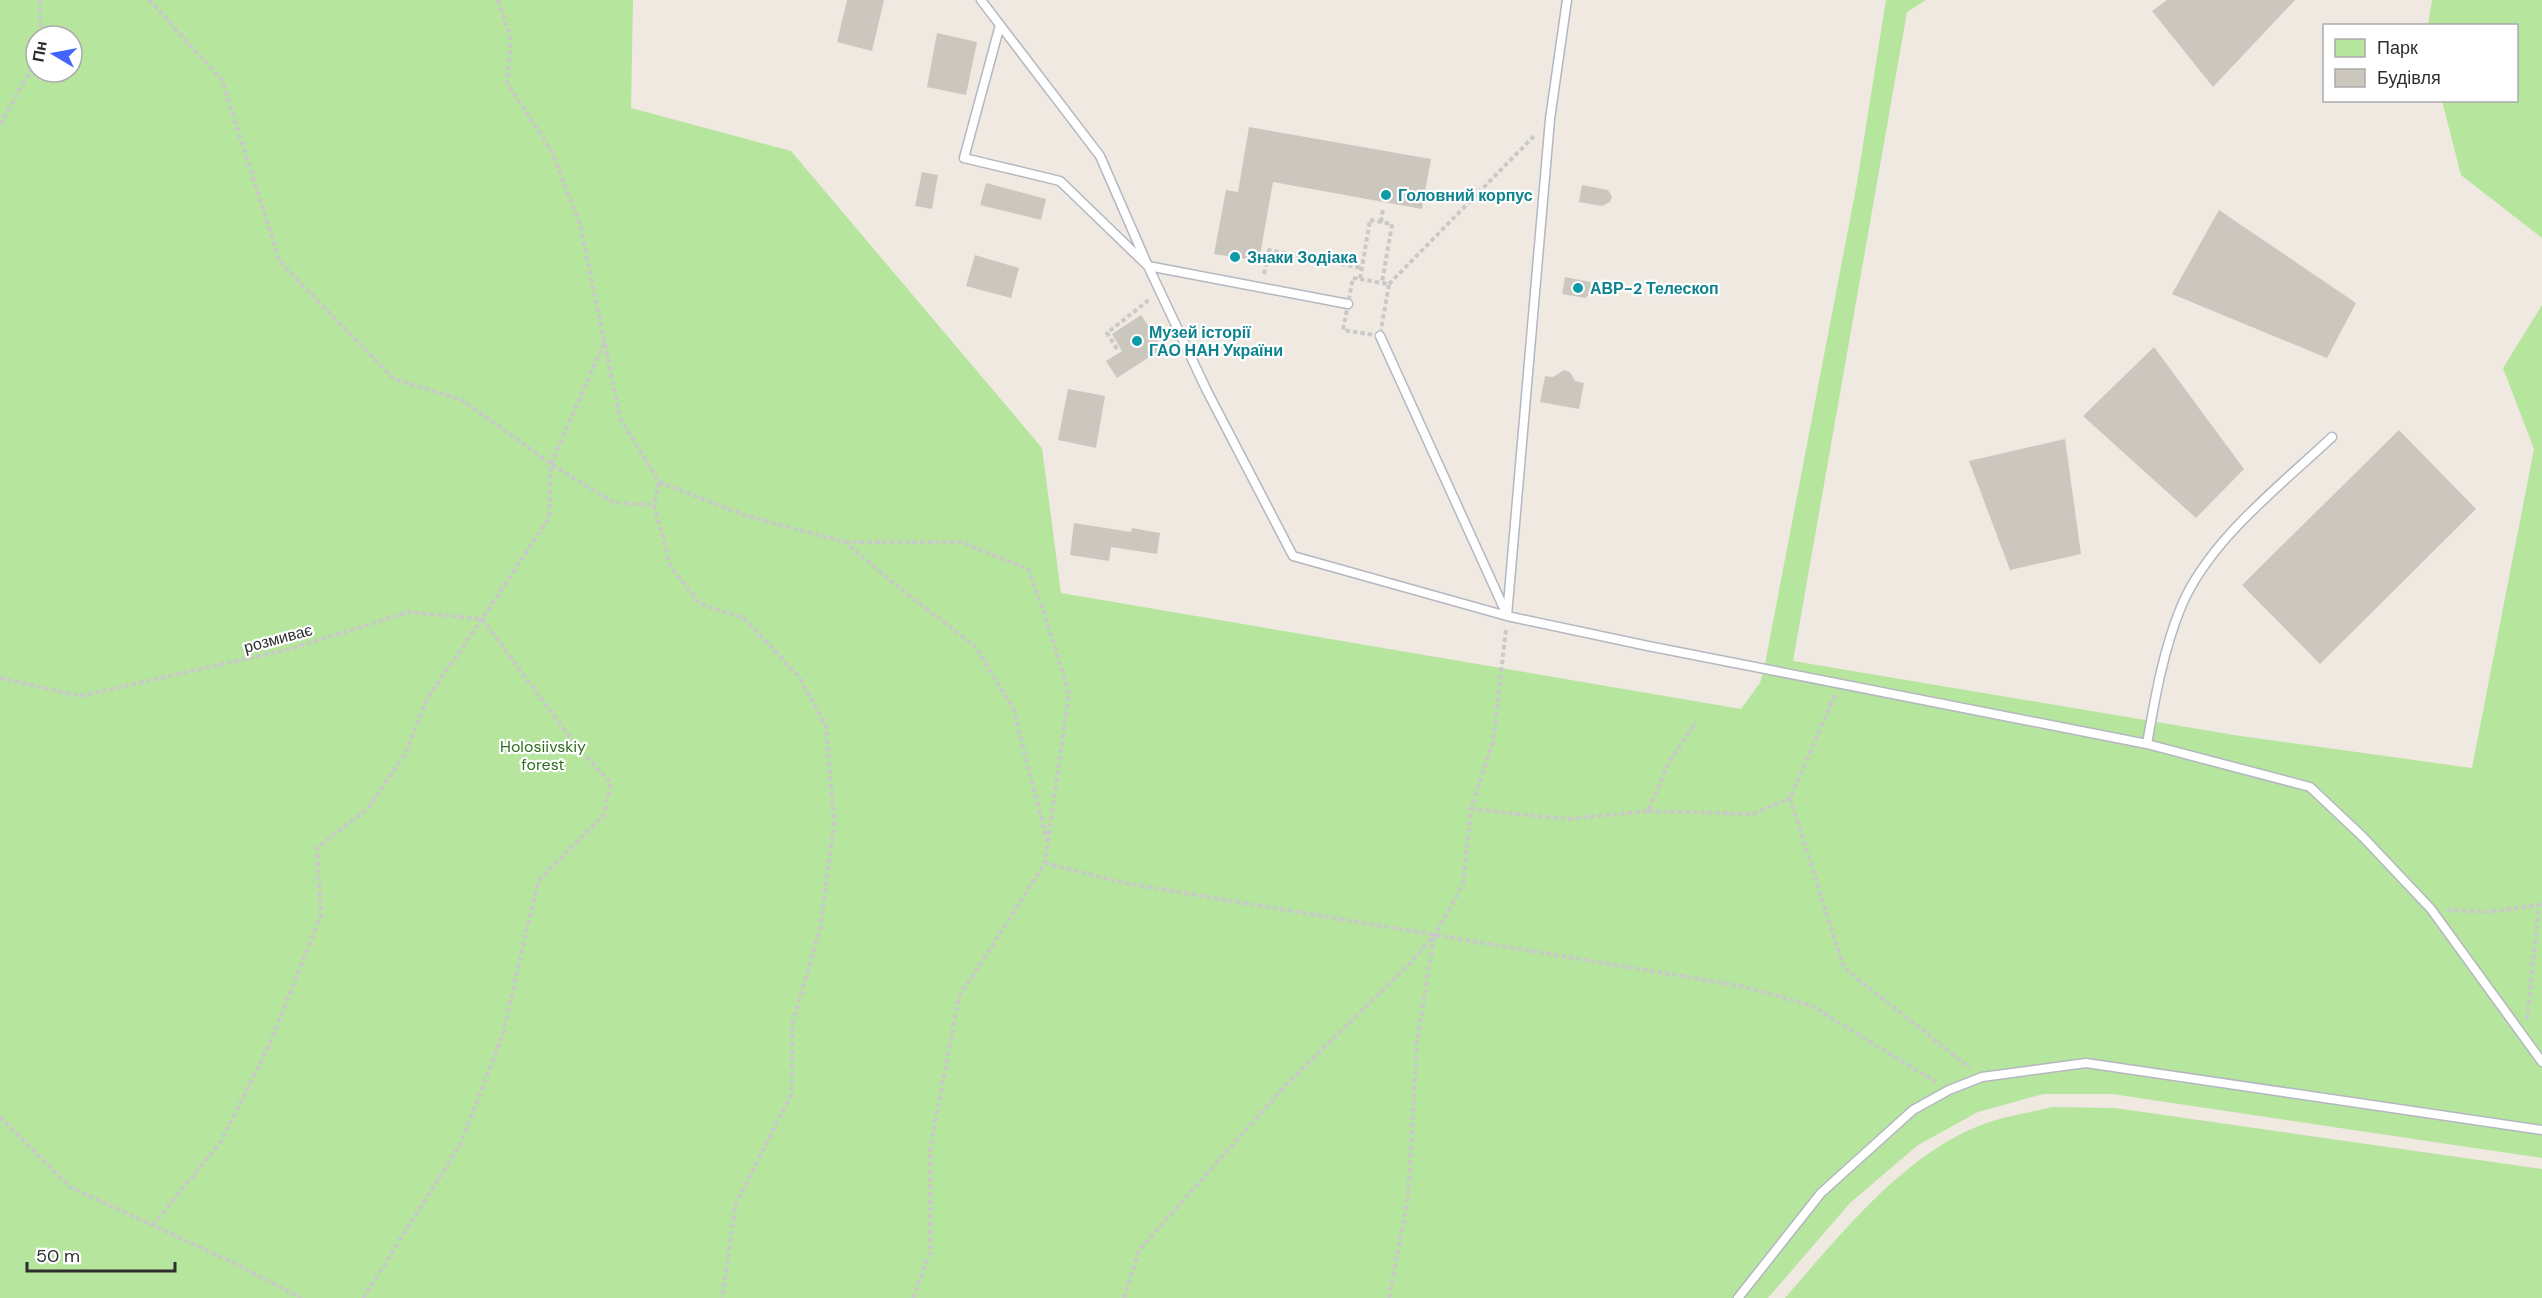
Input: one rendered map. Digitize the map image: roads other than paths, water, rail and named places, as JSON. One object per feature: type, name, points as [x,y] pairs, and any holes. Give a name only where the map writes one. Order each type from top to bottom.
[{"type":"lane","points":[[981,0],[1100,156],[1148,266],[1207,391],[1293,556],[1507,616],[2147,744],[2310,787],[2363,837],[2431,909],[2542,1062]]},
{"type":"lane","points":[[1507,616],[1550,119],[1567,0]]},
{"type":"lane","points":[[1000,25],[964,158],[1060,181],[1148,266],[1348,304]]},
{"type":"lane","points":[[1380,336],[1507,616]]},
{"type":"lane","points":[[2147,744],[2166,651],[2182,605],[2204,567],[2233,531],[2332,437]]},
{"type":"lane","points":[[1738,1298],[1821,1193],[1912,1110],[1949,1090],[1982,1077],[2086,1063],[2542,1130]]},
{"type":"place","name":"Головний корпус","points":[[1386,195]]},
{"type":"place","name":"Знаки Зодіака","points":[[1235,257]]},
{"type":"place","name":"АВР-2 Телескоп","points":[[1578,288]]},
{"type":"place","name":"Музей історії ГАО НАН України","points":[[1137,341]]},
{"type":"park label","name":"Holosiivskiy forest","points":[[543,755]]}]
